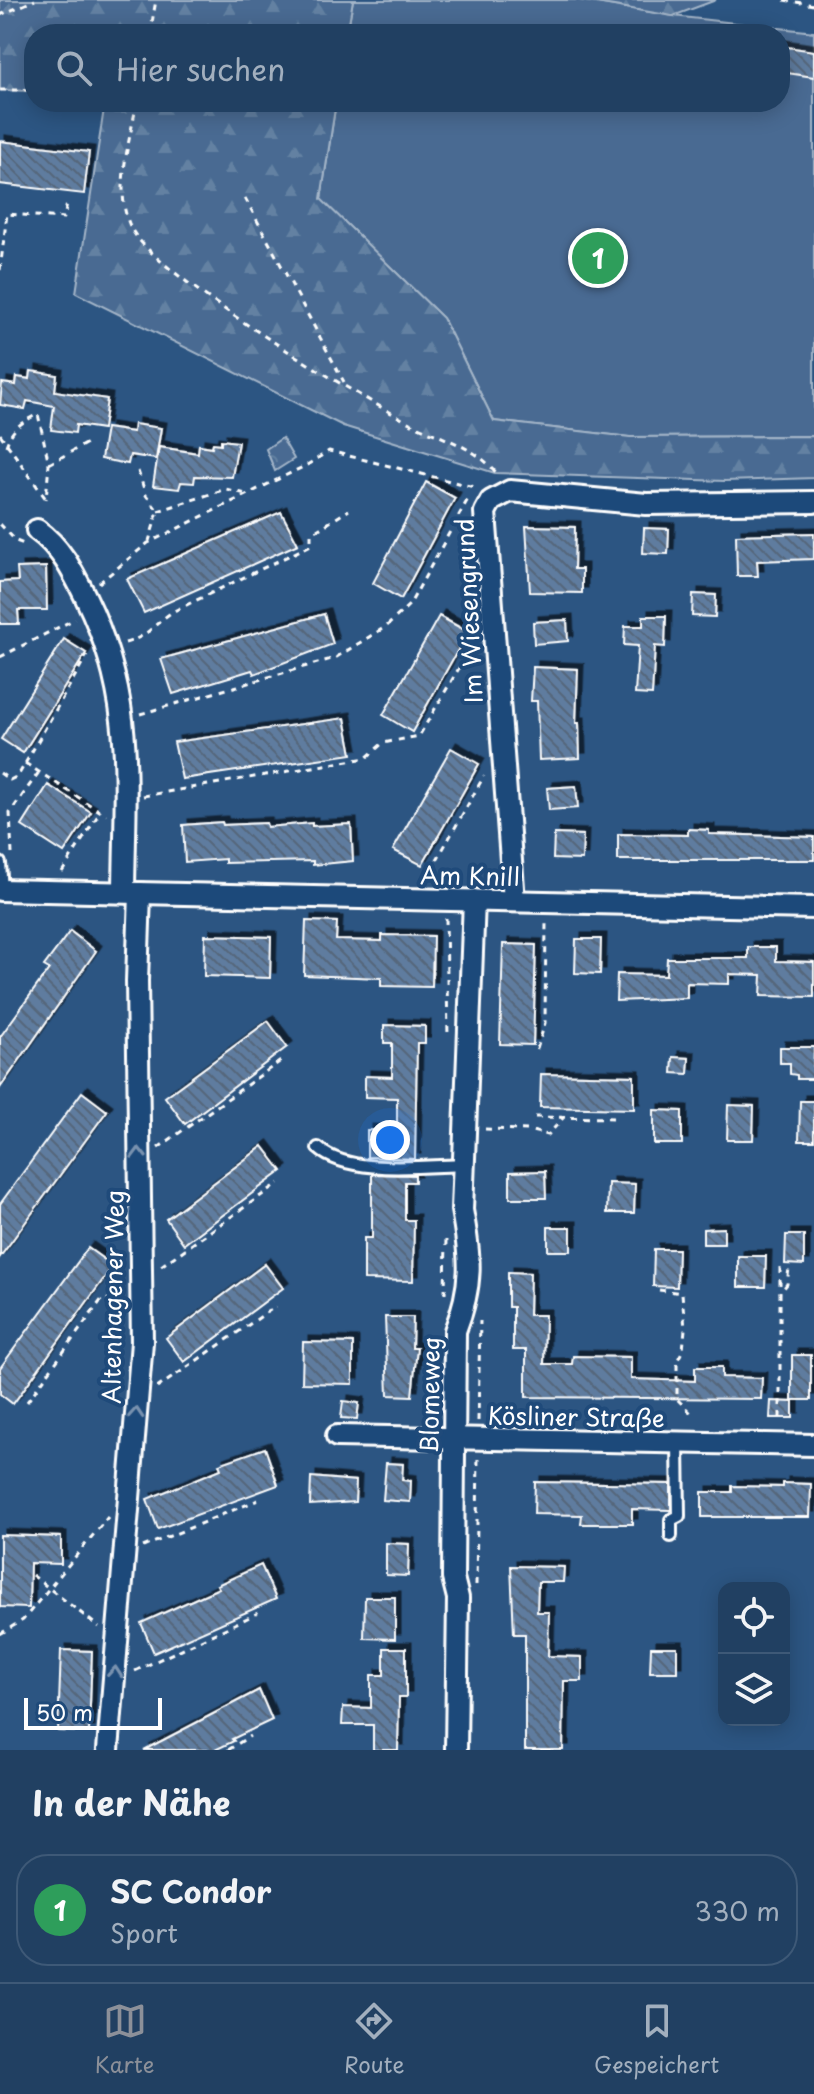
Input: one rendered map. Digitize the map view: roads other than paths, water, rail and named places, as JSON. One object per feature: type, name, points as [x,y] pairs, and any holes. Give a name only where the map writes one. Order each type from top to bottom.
[{"type":"street","name":"Im Wiesengrund","points":[[514,901],[485,512],[491,501],[510,491],[646,504],[814,502]]},
{"type":"street","points":[[34,538],[54,542],[75,575],[104,643],[125,732],[132,892]]},
{"type":"street","name":"Am Knill","points":[[1,890],[814,908]]},
{"type":"street","name":"Altenhagener Weg","points":[[108,1750],[142,1342],[137,997],[132,892]]},
{"type":"street","name":"Blomeweg","points":[[456,1750],[458,1598],[453,1578],[455,1331],[469,1295],[470,1249],[462,1210],[474,900]]},
{"type":"street","name":"Kösliner Straße","points":[[337,1436],[814,1445]]},
{"type":"lane","points":[[0,863],[1,890]]},
{"type":"lane","points":[[318,1148],[330,1159],[352,1164],[464,1165]]},
{"type":"lane","points":[[671,1536],[671,1520],[679,1516],[678,1443]]},
{"type":"place","name":"SC Condor","points":[[598,258]]}]
